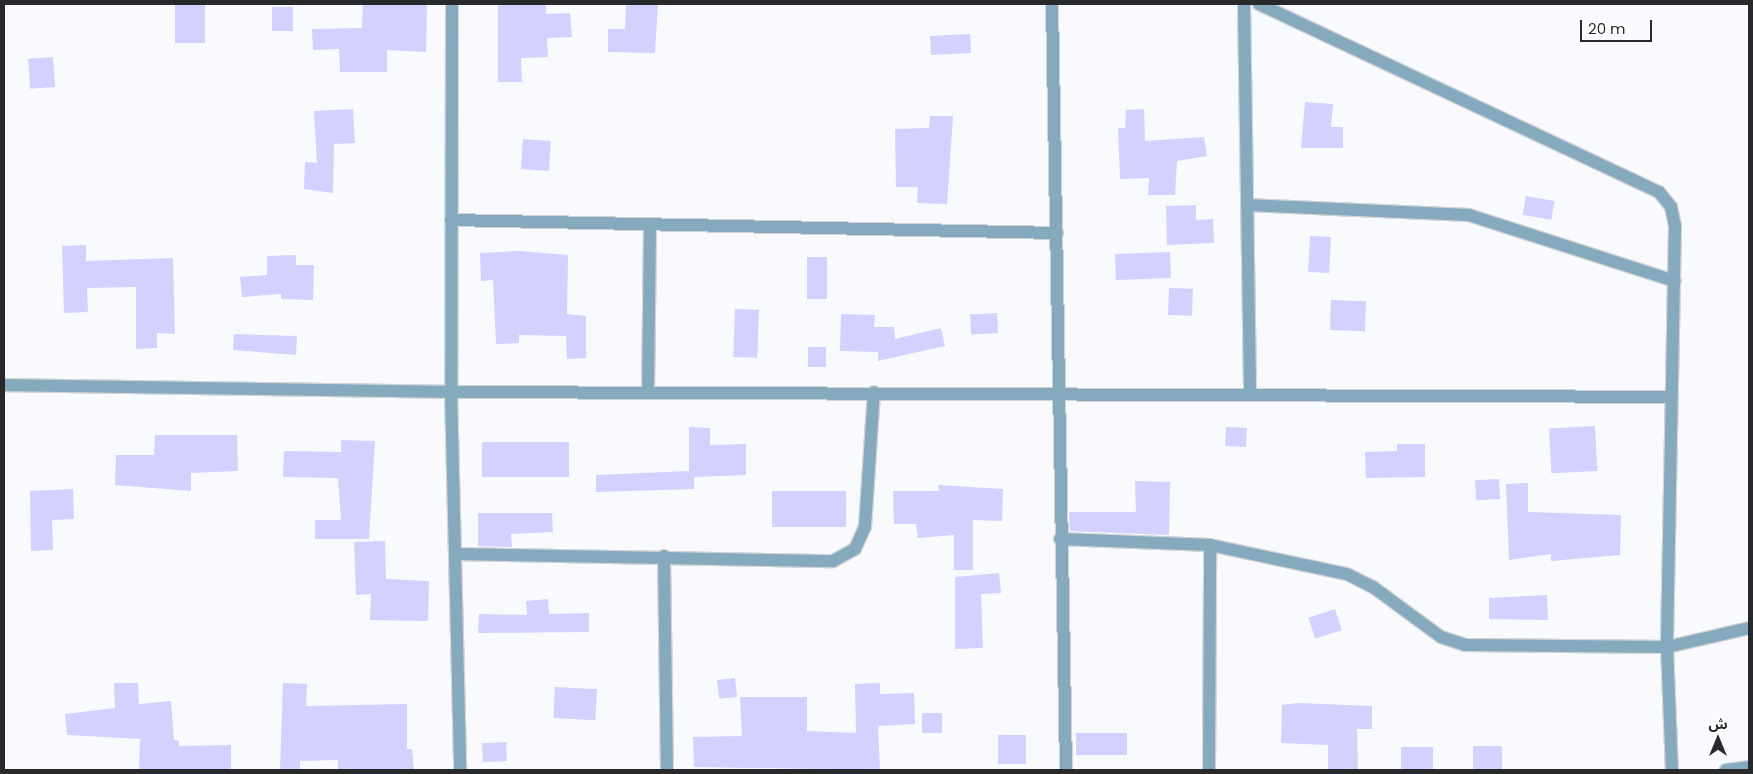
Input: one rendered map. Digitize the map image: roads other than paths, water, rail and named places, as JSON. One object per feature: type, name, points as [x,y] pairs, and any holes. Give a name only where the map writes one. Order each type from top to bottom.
[{"type":"street","points":[[452,4],[451,392],[460,770]]},
{"type":"street","points":[[1052,4],[1057,233],[1060,539],[1066,770]]},
{"type":"street","points":[[1244,4],[1250,394]]},
{"type":"street","points":[[1259,4],[1659,192],[1671,207],[1675,226],[1668,647],[1672,770]]},
{"type":"street","points":[[1247,205],[1469,215],[1674,281]]},
{"type":"street","points":[[451,220],[1057,233]]},
{"type":"street","points":[[648,392],[650,224]]},
{"type":"street","points":[[4,385],[451,392],[1059,392],[1671,397]]},
{"type":"street","points":[[455,554],[664,556],[833,561],[855,549],[865,527],[874,392]]},
{"type":"street","points":[[1060,539],[1210,545],[1347,574],[1373,587],[1441,637],[1465,645],[1668,647],[1749,628]]},
{"type":"street","points":[[1209,770],[1210,545]]},
{"type":"street","points":[[664,556],[667,770]]},
{"type":"street","points":[[1726,770],[1749,767]]}]
